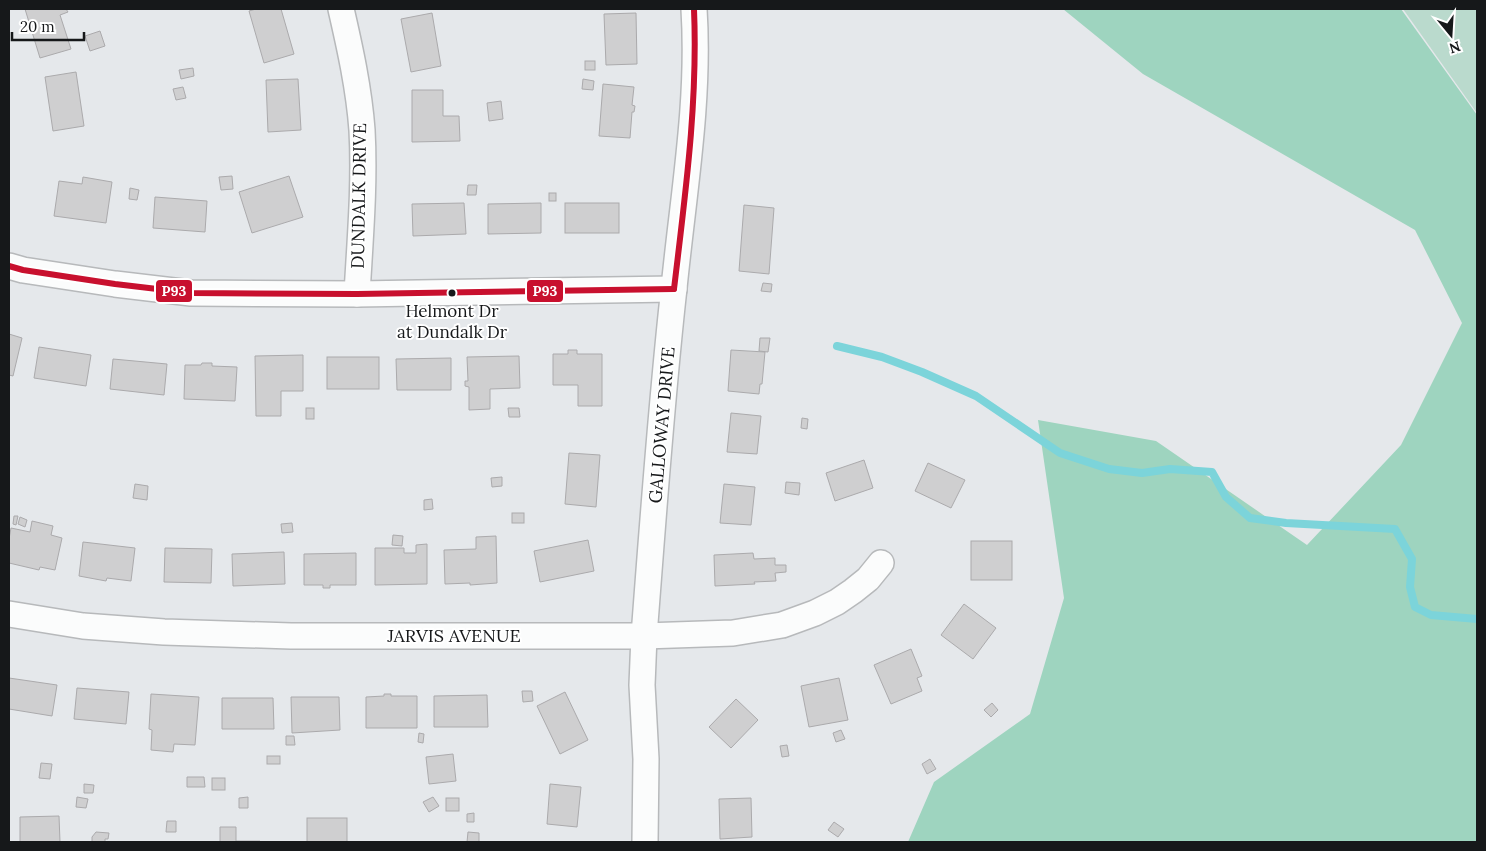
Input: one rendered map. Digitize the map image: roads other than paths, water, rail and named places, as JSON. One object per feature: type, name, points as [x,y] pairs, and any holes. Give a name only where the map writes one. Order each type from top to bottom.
[{"type":"street","name":"DUNDALK DRIVE","points":[[340,9],[349,42],[362,129],[363,182],[357,294]]},
{"type":"street","name":"GALLOWAY DRIVE","points":[[645,842],[646,759],[642,685],[644,636],[674,288],[691,138],[694,9]]},
{"type":"street","points":[[9,266],[23,270],[115,284],[191,292],[357,294],[674,288]]},
{"type":"street","name":"JARVIS AVENUE","points":[[9,614],[83,626],[174,632],[291,636],[644,636],[733,633],[782,625],[815,613],[837,602],[868,579],[881,563]]},
{"type":"waterway","points":[[837,346],[882,357],[976,396],[1060,453],[1109,469],[1142,473],[1170,469],[1212,472],[1226,497],[1250,518],[1286,523],[1395,529],[1412,559],[1410,587],[1415,607],[1431,615],[1477,619]]},
{"type":"place","name":"Helmont Dr at Dundalk Dr","points":[[452,293]]}]
